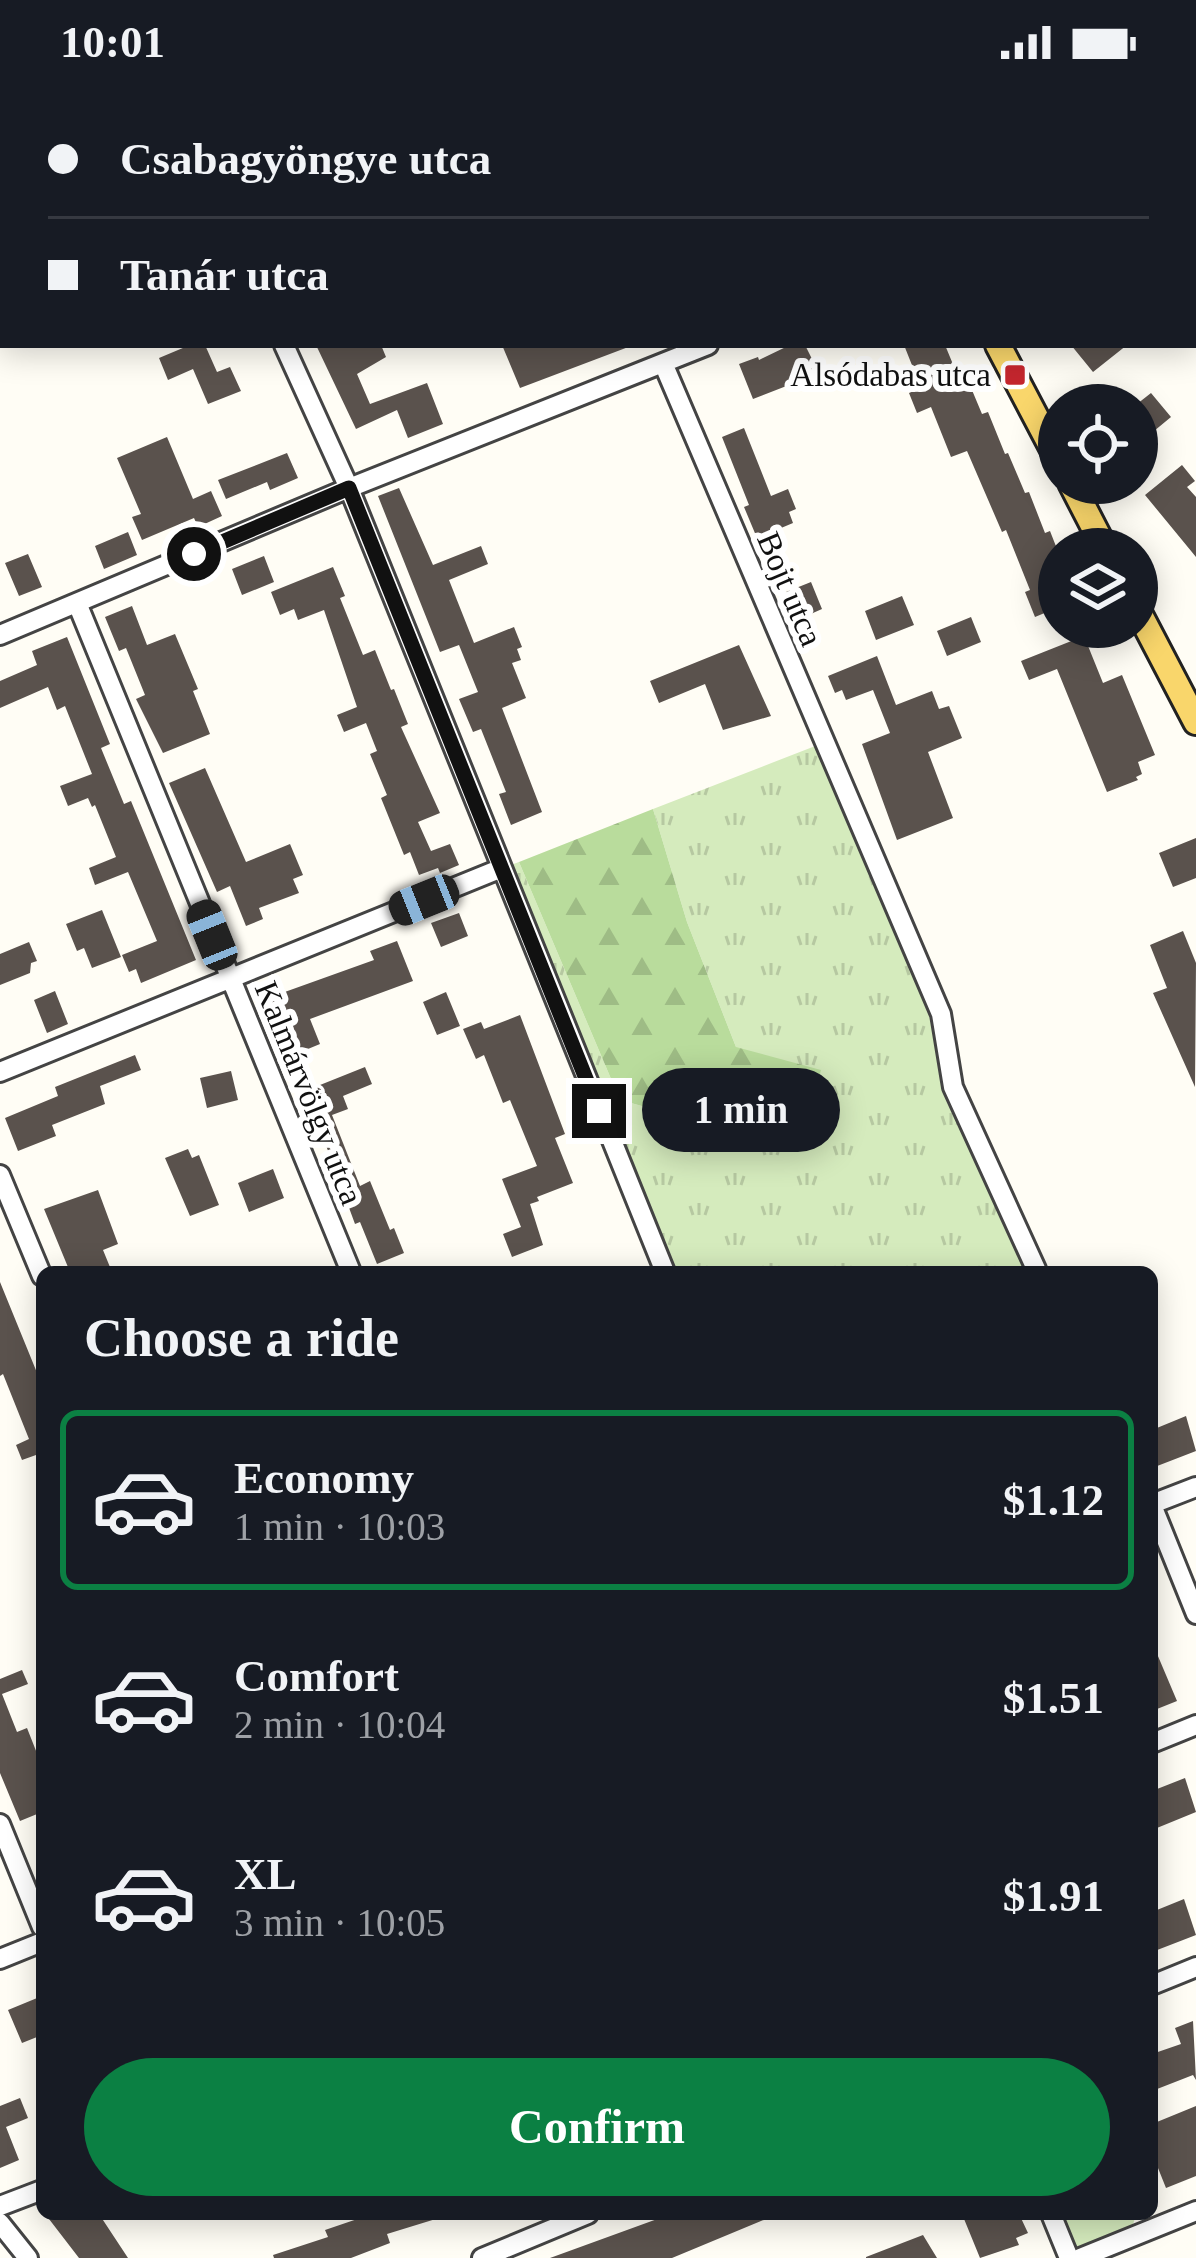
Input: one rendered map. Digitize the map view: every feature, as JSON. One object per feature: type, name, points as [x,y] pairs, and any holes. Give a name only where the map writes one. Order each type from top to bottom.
[{"type":"main road","points":[[1000,348],[1038,421]]},
{"type":"main road","points":[[1157,648],[1196,722]]},
{"type":"street","points":[[285,348],[349,488],[662,1266]]},
{"type":"street","points":[[0,635],[349,488],[700,348]]},
{"type":"street","name":"Bojt utca","points":[[663,363],[941,1014],[952,1087],[1035,1266]]},
{"type":"street","name":"Kalmárvölgy utca","points":[[77,603],[349,1266]]},
{"type":"street","points":[[0,1072],[502,868]]},
{"type":"street","points":[[0,1175],[38,1266]]},
{"type":"street","points":[[1158,1503],[1196,1487]]},
{"type":"street","points":[[1158,1520],[1196,1614]]},
{"type":"street","points":[[1158,1741],[1196,1726]]},
{"type":"street","points":[[0,1824],[36,1912]]},
{"type":"street","points":[[0,1959],[36,1944]]},
{"type":"street","points":[[1158,1983],[1196,1967]]},
{"type":"street","points":[[0,2206],[36,2191]]},
{"type":"street","points":[[1158,2220],[1196,2211]]},
{"type":"street","points":[[482,2258],[574,2220]]},
{"type":"street","points":[[1053,2220],[1069,2258]]},
{"type":"street","points":[[0,2223],[28,2258]]},
{"type":"street","points":[[1081,2258],[1145,2223]]},
{"type":"green space","points":[[823,743],[946,1041],[1026,1266],[663,1266],[502,868],[519,862],[620,1100],[678,1116],[736,1047],[687,922],[653,809]]},
{"type":"green space","points":[[653,809],[687,922],[736,1047],[821,1070],[801,1149],[753,1146],[678,1116],[620,1100],[519,862]]},
{"type":"green space","points":[[1059,2220],[1134,2220],[1132,2228],[1080,2247],[1072,2245]]},
{"type":"building","points":[[183,348],[206,348],[217,372],[230,367],[241,391],[208,404],[193,369],[168,380],[159,358]]},
{"type":"building","points":[[317,348],[382,348],[386,357],[357,374],[370,404],[427,383],[443,424],[408,438],[397,410],[356,429]]},
{"type":"building","points":[[503,348],[626,348],[520,388]]},
{"type":"building","points":[[784,348],[806,348],[821,377],[792,391],[789,385],[753,399],[739,364]]},
{"type":"building","points":[[905,348],[946,348],[957,374],[964,371],[982,414],[988,412],[1043,528],[1038,528],[1038,616],[1025,592],[1030,590],[1006,530],[1002,532],[967,451],[951,457],[931,407],[917,413],[909,393],[921,388]]},
{"type":"building","points":[[1073,348],[1123,348],[1093,372]]},
{"type":"building","points":[[1158,401],[1171,417],[1158,428]]},
{"type":"building","points":[[744,428],[771,496],[788,489],[796,509],[789,512],[793,523],[757,538],[722,437]]},
{"type":"building","points":[[167,437],[193,499],[211,491],[222,516],[198,527],[194,518],[142,540],[132,517],[141,514],[117,458]]},
{"type":"building","points":[[287,453],[298,478],[270,490],[267,482],[226,499],[218,480]]},
{"type":"building","points":[[1182,465],[1195,481],[1187,487],[1196,497],[1196,557],[1152,504],[1158,504],[1158,484]]},
{"type":"building","points":[[399,488],[433,565],[481,546],[488,564],[449,580],[474,643],[514,627],[522,647],[517,649],[521,660],[512,663],[526,698],[502,708],[542,812],[511,825],[499,794],[506,792],[481,729],[473,732],[459,699],[478,692],[459,645],[440,652],[378,496]]},
{"type":"building","points":[[128,532],[137,555],[104,569],[95,546]]},
{"type":"building","points":[[28,554],[42,587],[19,596],[5,563]]},
{"type":"building","points":[[264,556],[274,582],[242,595],[232,569]]},
{"type":"building","points":[[333,567],[363,655],[375,650],[408,724],[401,727],[440,813],[418,822],[431,851],[450,844],[459,865],[440,873],[438,868],[419,875],[410,852],[404,855],[381,798],[387,795],[370,754],[377,751],[366,723],[344,732],[337,715],[357,707],[324,610],[298,620],[294,609],[280,615],[271,592]]},
{"type":"building","points":[[811,582],[822,609],[797,620],[786,592]]},
{"type":"building","points":[[902,596],[914,625],[876,640],[865,611]]},
{"type":"building","points":[[132,606],[147,645],[175,634],[210,734],[163,753],[136,699],[145,695],[126,648],[119,651],[105,617]]},
{"type":"building","points":[[971,617],[981,642],[947,656],[937,631]]},
{"type":"building","points":[[67,637],[110,744],[101,748],[124,804],[131,801],[196,960],[141,983],[136,969],[129,972],[122,955],[157,941],[128,872],[95,885],[89,868],[116,857],[95,805],[88,798],[68,806],[60,786],[92,774],[65,706],[57,710],[48,687],[0,708],[0,681],[37,665],[32,651]]},
{"type":"building","points":[[739,645],[771,716],[723,730],[705,684],[659,703],[650,681]]},
{"type":"building","points":[[1054,648],[1089,648],[1103,683],[1122,675],[1155,755],[1138,762],[1142,774],[1138,780],[1107,792],[1057,669],[1029,680],[1021,661]]},
{"type":"building","points":[[877,656],[896,705],[932,691],[939,709],[949,706],[962,738],[928,752],[953,818],[897,840],[862,744],[890,733],[873,690],[846,700],[842,690],[835,693],[828,676]]},
{"type":"building","points":[[205,768],[246,862],[290,844],[303,875],[293,879],[299,893],[259,908],[263,919],[246,926],[230,886],[217,892],[169,783]]},
{"type":"building","points":[[1196,838],[1196,878],[1173,887],[1159,853]]},
{"type":"building","points":[[102,910],[121,957],[92,968],[84,948],[77,951],[66,924]]},
{"type":"building","points":[[459,913],[468,936],[441,947],[431,923]]},
{"type":"building","points":[[1183,931],[1196,963],[1195,1087],[1153,993],[1167,988],[1150,945]]},
{"type":"building","points":[[397,941],[413,981],[310,1019],[320,1044],[291,1056],[268,998],[374,960],[370,951]]},
{"type":"building","points":[[29,942],[37,961],[31,963],[30,973],[0,985],[0,954]]},
{"type":"building","points":[[55,991],[68,1024],[47,1033],[34,1000]]},
{"type":"building","points":[[446,992],[460,1026],[437,1035],[423,1002]]},
{"type":"building","points":[[520,1015],[565,1134],[555,1138],[573,1183],[530,1204],[543,1245],[512,1257],[503,1234],[521,1227],[502,1179],[537,1166],[510,1100],[503,1103],[484,1055],[476,1059],[463,1029],[481,1022],[484,1029]]},
{"type":"building","points":[[135,1055],[141,1070],[100,1086],[105,1104],[52,1125],[56,1136],[18,1151],[5,1118],[58,1096],[55,1087]]},
{"type":"building","points":[[365,1067],[372,1084],[343,1096],[348,1109],[332,1115],[360,1186],[370,1181],[404,1253],[377,1264],[360,1222],[355,1224],[317,1121],[312,1123],[300,1093]]},
{"type":"building","points":[[231,1071],[238,1100],[207,1108],[200,1078]]},
{"type":"building","points":[[188,1149],[192,1158],[199,1155],[219,1205],[190,1216],[165,1158]]},
{"type":"building","points":[[273,1169],[284,1198],[249,1212],[238,1183]]},
{"type":"building","points":[[98,1190],[118,1244],[103,1250],[110,1266],[68,1266],[44,1209]]},
{"type":"building","points":[[0,1282],[36,1370],[36,1455],[22,1460],[16,1445],[29,1439],[3,1374],[0,1376]]},
{"type":"building","points":[[1186,1416],[1196,1451],[1158,1466],[1158,1428]]},
{"type":"building","points":[[1158,1656],[1177,1701],[1158,1709]]},
{"type":"building","points":[[22,1670],[28,1684],[2,1694],[17,1732],[27,1728],[36,1751],[36,1814],[20,1821],[0,1773],[0,1679]]},
{"type":"building","points":[[1185,1778],[1196,1812],[1158,1828],[1158,1789]]},
{"type":"building","points":[[1184,1899],[1196,1935],[1158,1950],[1158,1910]]},
{"type":"building","points":[[36,1998],[36,2037],[22,2043],[8,2010]]},
{"type":"building","points":[[1193,2021],[1196,2080],[1193,2075],[1158,2089],[1158,2052],[1181,2044],[1175,2028]]},
{"type":"building","points":[[20,2098],[28,2118],[6,2127],[19,2160],[0,2168],[0,2106]]},
{"type":"building","points":[[1196,2106],[1196,2176],[1166,2188],[1158,2168],[1158,2122]]},
{"type":"building","points":[[50,2220],[103,2220],[128,2258],[79,2258]]},
{"type":"building","points":[[354,2220],[432,2220],[387,2234],[390,2243],[351,2258],[274,2258],[328,2237],[325,2230]]},
{"type":"building","points":[[654,2220],[764,2220],[672,2258],[550,2258]]},
{"type":"building","points":[[964,2220],[1022,2220],[1028,2233],[1016,2238],[1019,2245],[980,2258]]},
{"type":"building","points":[[923,2235],[937,2258],[866,2258],[866,2257]]},
{"type":"place","name":"Alsódabas utca","points":[[1015,375]]},
{"type":"route","points":[[194,554],[349,488],[599,1111]]}]
